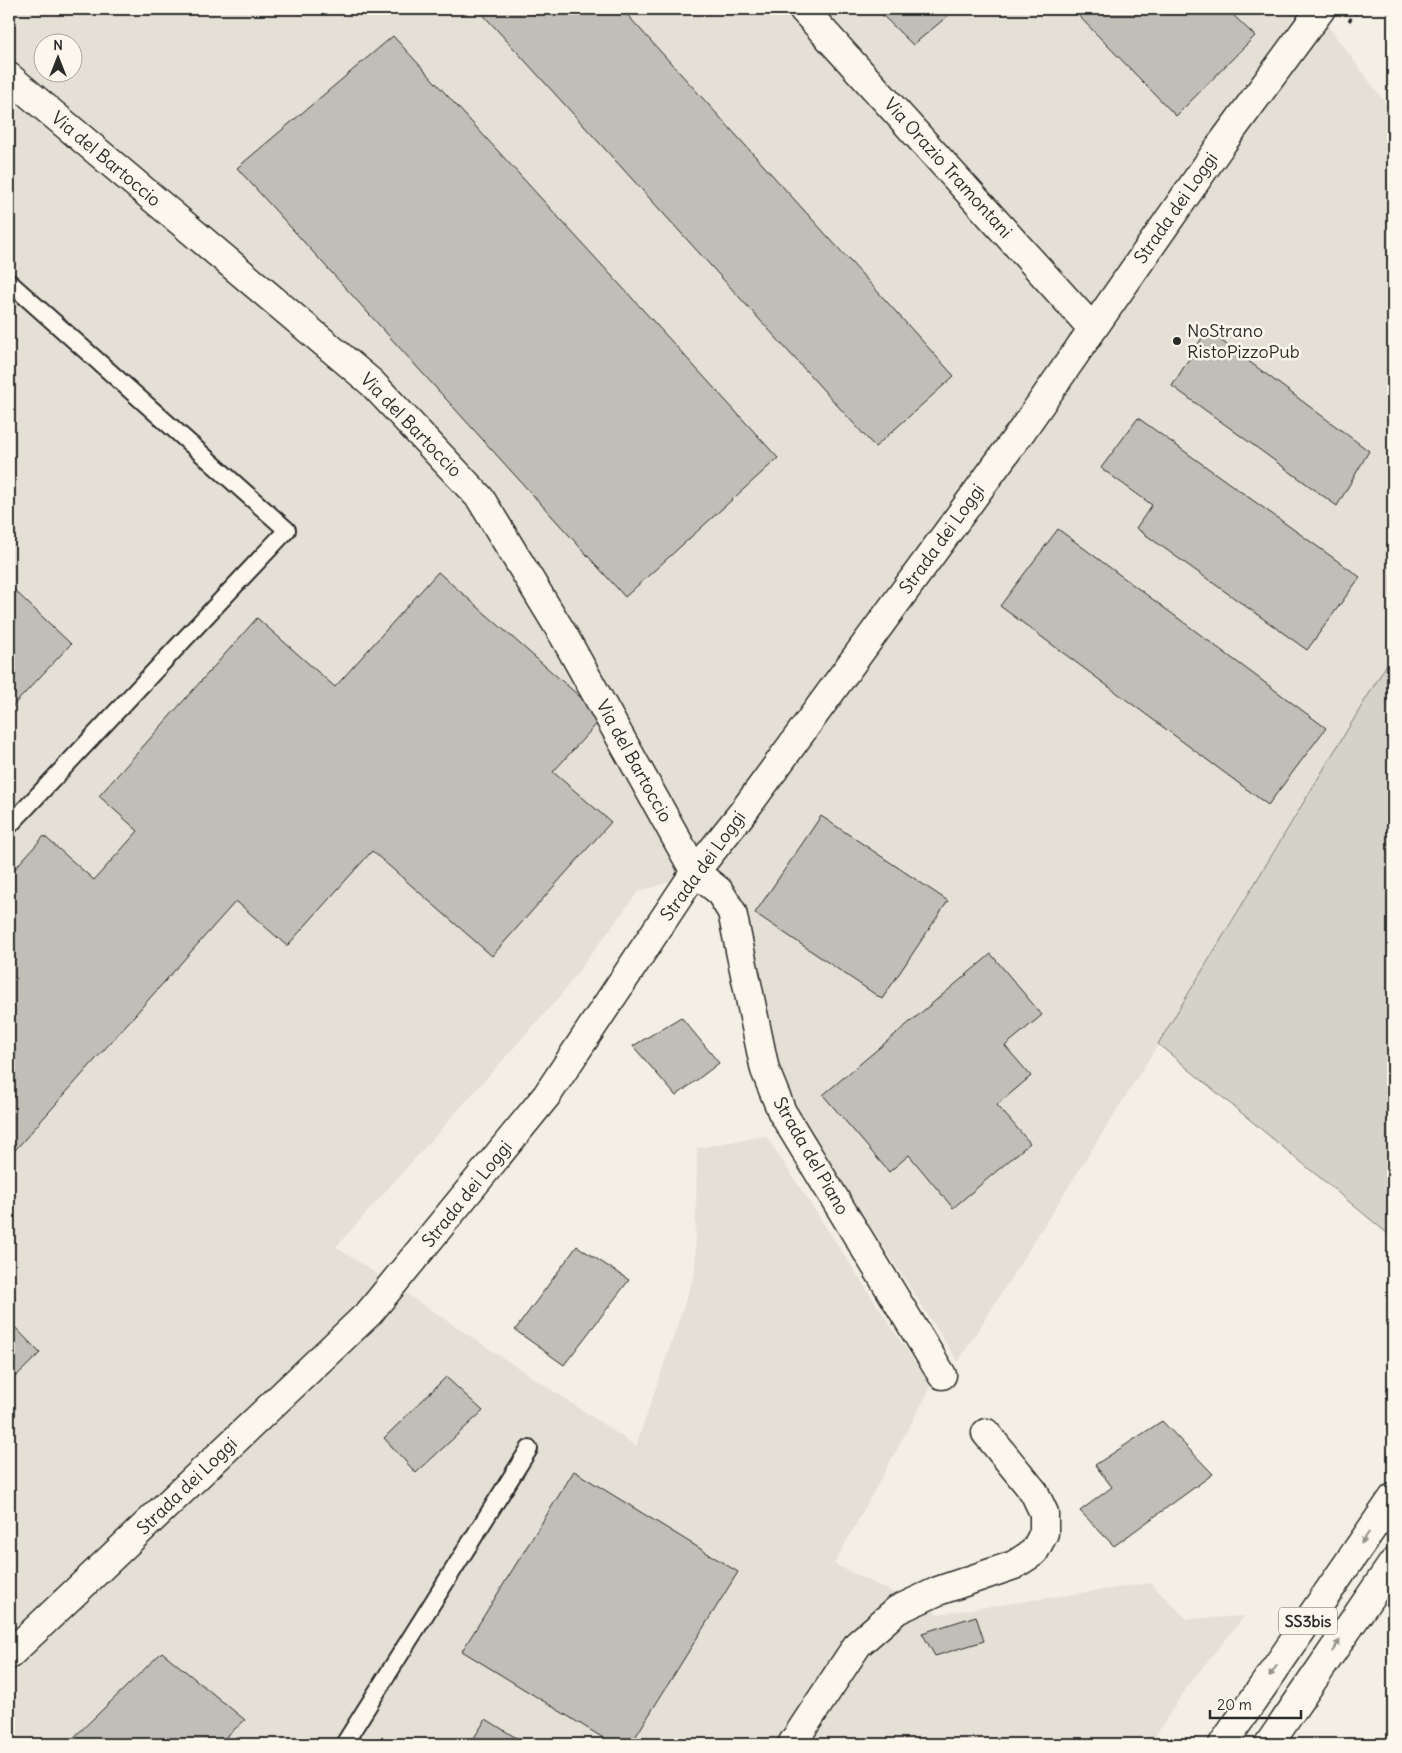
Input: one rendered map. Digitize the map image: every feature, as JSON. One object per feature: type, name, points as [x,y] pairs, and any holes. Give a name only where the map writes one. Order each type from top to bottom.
[{"type":"main road","name":"Via Orazio Tramontani","points":[[803,9],[1092,328]]},
{"type":"main road","name":"Strada dei Loggi","points":[[9,1656],[370,1312],[547,1095],[695,872],[742,812],[1017,437],[1223,142],[1321,9]]},
{"type":"main road","name":"Via del Bartoccio","points":[[9,77],[372,383],[480,498],[564,636],[695,872]]},
{"type":"main road","name":"Strada del Piano","points":[[695,872],[719,891],[732,912],[765,1070],[782,1112],[942,1375]]},
{"type":"main road","points":[[792,1744],[858,1644],[897,1610],[938,1591],[1014,1566],[1034,1552],[1044,1533],[1044,1513],[1034,1492],[986,1433]]},
{"type":"main road","name":"SS3bis","points":[[1223,1744],[1393,1498]]},
{"type":"main road","name":"SS3bis","points":[[1269,1744],[1393,1563]]},
{"type":"lane","points":[[9,282],[287,530],[9,826]]},
{"type":"lane","points":[[344,1744],[529,1449]]},
{"type":"shaded area","points":[[9,9],[1315,9],[1393,113],[1393,657],[1229,932],[958,1362],[793,1107],[716,867],[638,892],[560,996],[336,1247],[636,1446],[695,1273],[697,1148],[766,1136],[931,1387],[834,1564],[938,1614],[1150,1583],[1187,1619],[1245,1616],[1189,1684],[1150,1744],[9,1744]]},
{"type":"shaded area","points":[[1393,654],[1393,1238],[1158,1044]]},
{"type":"building","points":[[478,9],[622,9],[954,376],[875,447]]},
{"type":"building","points":[[876,9],[956,9],[913,45]]},
{"type":"building","points":[[1072,9],[1227,9],[1255,36],[1176,116]]},
{"type":"building","points":[[393,36],[778,458],[625,597],[237,168]]},
{"type":"building","points":[[1207,330],[1369,451],[1337,506],[1172,386]]},
{"type":"building","points":[[1138,418],[1360,577],[1307,650],[1136,528],[1152,505],[1101,468]]},
{"type":"building","points":[[1058,529],[1326,728],[1268,805],[1000,606]]},
{"type":"building","points":[[438,572],[603,717],[553,772],[611,822],[492,956],[372,851],[287,946],[236,901],[9,1157],[9,875],[44,836],[94,880],[138,831],[99,796],[257,618],[335,687]]},
{"type":"building","points":[[9,585],[71,644],[9,710]]},
{"type":"building","points":[[821,816],[948,901],[882,999],[755,913]]},
{"type":"building","points":[[991,954],[1042,1015],[1005,1046],[1031,1076],[997,1105],[1030,1143],[953,1208],[909,1155],[889,1172],[823,1095]]},
{"type":"building","points":[[681,1017],[719,1063],[676,1096],[633,1046]]},
{"type":"building","points":[[577,1246],[629,1280],[564,1365],[515,1330]]},
{"type":"building","points":[[9,1321],[40,1353],[9,1383]]},
{"type":"building","points":[[446,1377],[483,1411],[416,1473],[384,1438]]},
{"type":"building","points":[[1162,1421],[1213,1474],[1114,1546],[1080,1511],[1112,1487],[1095,1465]]},
{"type":"building","points":[[574,1471],[738,1572],[631,1744],[613,1744],[462,1651]]},
{"type":"building","points":[[976,1616],[984,1641],[935,1656],[922,1633]]},
{"type":"building","points":[[162,1652],[245,1720],[218,1744],[67,1744]]},
{"type":"building","points":[[486,1719],[526,1744],[470,1744]]},
{"type":"place","name":"NoStrano RistoPizzoPub","points":[[1177,341]]}]
